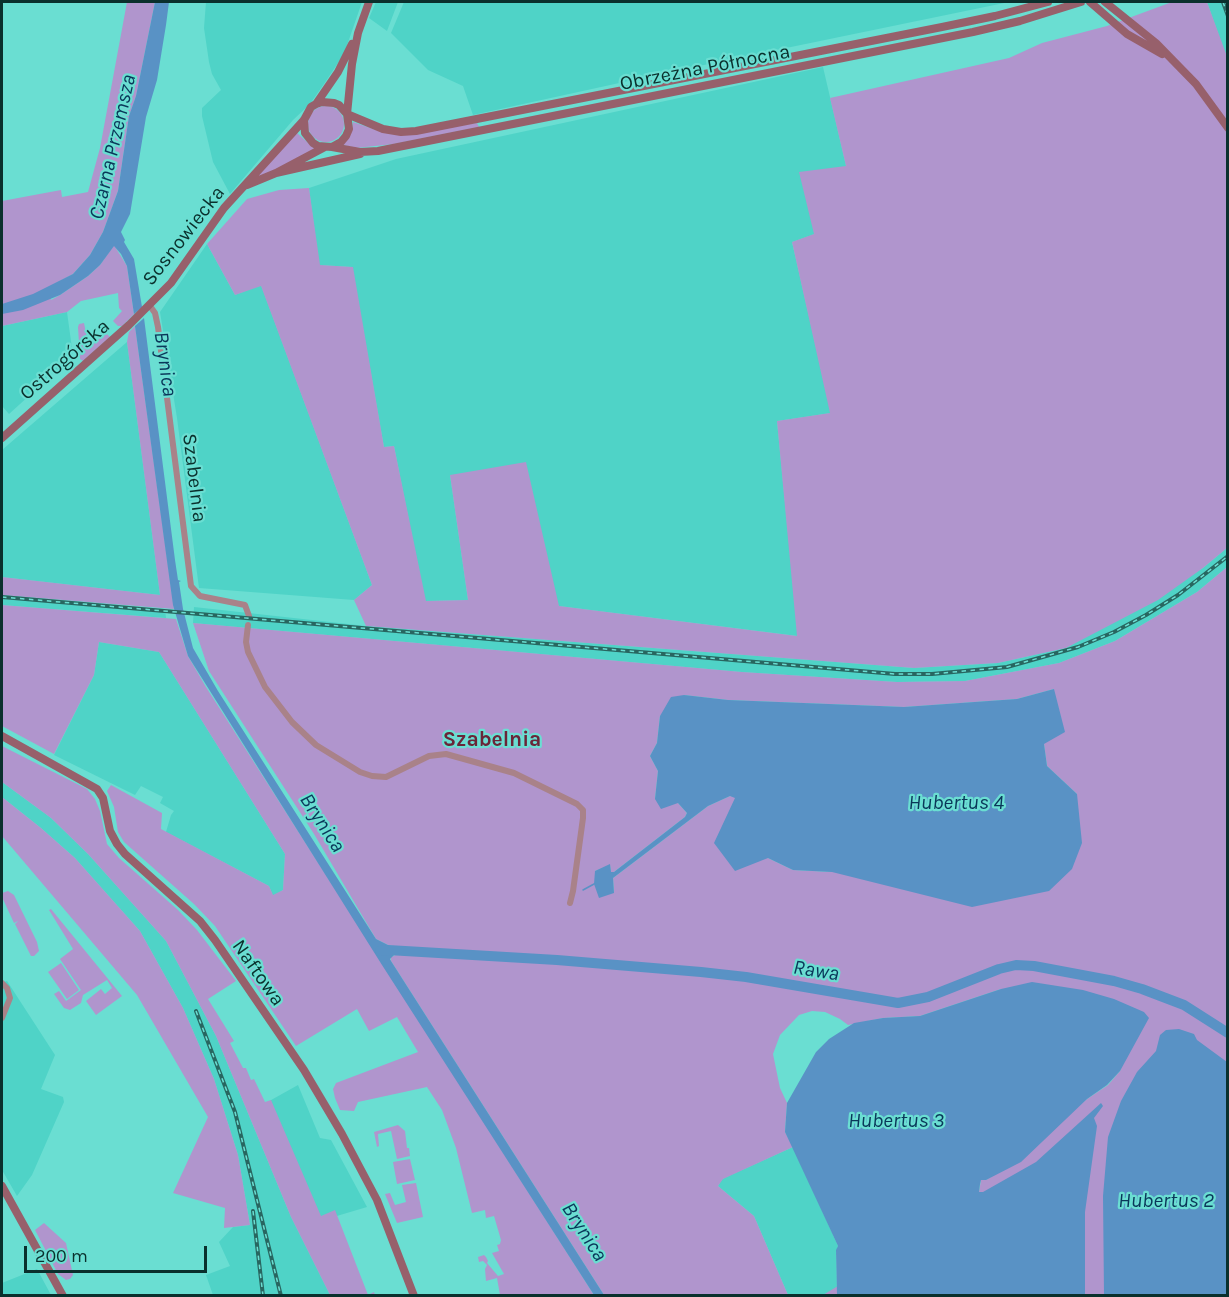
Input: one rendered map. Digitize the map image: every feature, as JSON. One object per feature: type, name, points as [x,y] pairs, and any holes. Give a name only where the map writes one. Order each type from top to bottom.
[{"type":"street","name":"Sosnowiecka","points":[[149,307],[171,284],[219,215],[316,104],[338,72],[358,33],[369,2]]},
{"type":"street","name":"Obrzeżna Północna","points":[[347,114],[383,129],[410,132],[995,16],[1048,2]]},
{"type":"street","name":"Obrzeżna Północna","points":[[328,147],[360,152],[378,151],[990,28],[1081,2]]},
{"type":"street","points":[[1090,2],[1127,34],[1170,59]]},
{"type":"street","points":[[1105,2],[1156,43],[1196,84],[1227,128]]},
{"type":"street","points":[[1117,2],[1122,16]]},
{"type":"street","name":"Sosnowiecka","points":[[244,186],[341,142],[346,136],[349,122],[347,114],[352,64],[358,33]]},
{"type":"street","points":[[748,66],[751,76]]},
{"type":"street","points":[[316,104],[334,103],[347,114]]},
{"type":"street","points":[[528,109],[530,120]]},
{"type":"street","points":[[304,120],[303,126],[308,138],[313,143],[328,147]]},
{"type":"street","points":[[276,173],[378,151]]},
{"type":"street","name":"Ostrogórska","points":[[2,438],[149,307]]},
{"type":"street","name":"Szabelnia","points":[[149,307],[155,313],[158,327],[191,586],[200,596],[245,605],[249,616]]},
{"type":"street","points":[[248,625],[246,642],[248,652],[265,687],[292,722],[316,744],[360,772],[386,777],[429,756],[446,754],[514,773],[577,804],[583,810],[583,818],[570,903]]},
{"type":"street","name":"Naftowa","points":[[2,736],[97,789],[103,798],[110,831],[117,844],[200,921],[215,940],[304,1070],[347,1143],[377,1200],[414,1296]]},
{"type":"street","points":[[2,983],[7,988],[9,998],[2,1018]]},
{"type":"street","points":[[2,1186],[63,1296]]},
{"type":"shaded area","points":[[127,2],[155,2],[136,96],[129,116],[118,191],[103,232],[90,255],[73,274],[49,287],[51,300],[88,276],[100,265],[114,245],[127,266],[134,314],[122,326],[118,326],[113,321],[122,311],[119,308],[118,293],[81,301],[67,312],[2,326],[2,201],[61,190],[62,197],[88,192],[100,148]]},
{"type":"shaded area","points":[[206,2],[362,2],[344,54],[326,81],[310,104],[293,120],[230,194],[213,162],[202,116],[202,108],[221,90],[212,74],[209,62],[204,28]]},
{"type":"shaded area","points":[[376,2],[398,2],[387,31],[369,18]]},
{"type":"shaded area","points":[[404,2],[1009,2],[473,115],[463,86],[428,70],[391,33]]},
{"type":"shaded area","points":[[1172,2],[1207,2],[1228,59],[1227,548],[1203,568],[1158,600],[1066,648],[998,663],[914,668],[366,626],[354,600],[372,585],[261,286],[235,295],[207,244],[247,199],[279,190],[309,188],[320,265],[353,267],[384,447],[394,446],[426,601],[468,600],[450,475],[526,462],[559,606],[797,636],[777,421],[830,413],[792,242],[814,234],[799,172],[846,166],[830,98],[1009,58],[1042,43],[1107,26]]},
{"type":"shaded area","points":[[1207,2],[1227,2],[1227,59]]},
{"type":"shaded area","points":[[823,67],[846,166],[815,234],[792,242],[831,413],[777,421],[798,636],[559,606],[450,475],[468,600],[425,601],[394,446],[384,447],[352,267],[319,265],[309,188],[396,159]]},
{"type":"shaded area","points":[[326,106],[339,111],[344,124],[339,137],[326,142],[313,137],[308,124],[313,111]]},
{"type":"shaded area","points":[[353,122],[385,133],[477,123],[479,127],[394,144],[356,148],[343,145],[352,129]]},
{"type":"shaded area","points":[[296,132],[316,150],[256,177]]},
{"type":"shaded area","points":[[207,244],[235,295],[261,285],[372,585],[354,600],[199,588],[177,418],[160,312]]},
{"type":"shaded area","points":[[67,312],[73,356],[9,414],[2,406],[2,326]]},
{"type":"shaded area","points":[[84,323],[88,343],[103,330],[110,337],[83,361],[80,359],[78,327],[79,324]]},
{"type":"shaded area","points":[[135,326],[174,609],[2,595],[2,577],[160,595],[127,342],[129,332]]},
{"type":"shaded area","points":[[127,342],[160,595],[2,577],[2,450]]},
{"type":"shaded area","points":[[1227,548],[1227,567],[1197,592],[1115,641],[1059,663],[965,681],[897,682],[742,672],[193,623],[194,607],[366,626],[914,668],[998,663],[1066,648],[1203,568]]},
{"type":"shaded area","points":[[1227,567],[1227,1030],[1181,1001],[1139,986],[1029,963],[1006,965],[944,990],[916,999],[898,1001],[746,975],[550,958],[407,949],[388,945],[376,939],[314,834],[209,671],[193,623],[742,672],[897,682],[965,681],[1059,663],[1115,641],[1197,592]],"holes":[[[1054,689],[1044,744],[1047,766],[1077,794],[832,872],[793,870],[768,858],[735,797],[730,796],[708,806],[613,878],[614,893],[595,871],[610,865],[611,873],[614,872],[685,817],[687,813],[678,803],[655,799],[658,771],[650,756],[657,743],[660,716],[684,695],[728,700],[904,707],[1017,699]]]},
{"type":"shaded area","points":[[2,595],[165,610],[166,618],[2,605]]},
{"type":"shaded area","points":[[2,605],[176,619],[188,656],[206,687],[594,1295],[500,1295],[497,1278],[486,1281],[487,1265],[483,1261],[479,1262],[478,1257],[484,1255],[487,1263],[498,1276],[504,1274],[492,1253],[499,1251],[497,1245],[501,1240],[494,1216],[486,1218],[485,1210],[472,1213],[456,1148],[442,1110],[427,1087],[358,1102],[354,1111],[340,1110],[335,1098],[333,1089],[336,1083],[418,1052],[397,1017],[369,1031],[357,1009],[296,1046],[215,926],[194,904],[124,842],[118,832],[114,807],[107,791],[111,785],[162,813],[161,829],[269,886],[273,895],[283,890],[285,854],[159,652],[99,642],[94,675],[54,754],[2,726]]},
{"type":"shaded area","points":[[99,642],[159,652],[285,854],[283,890],[273,896],[269,886],[166,832],[174,811],[160,803],[163,797],[141,786],[135,795],[54,755],[94,675]]},
{"type":"shaded area","points":[[2,746],[87,789],[95,799],[100,811],[107,844],[119,858],[178,910],[197,930],[236,981],[208,999],[234,1041],[230,1043],[243,1068],[246,1068],[251,1080],[254,1079],[265,1102],[271,1100],[321,1216],[335,1210],[368,1295],[330,1295],[291,1217],[216,1036],[166,941],[88,854],[51,818],[2,782]]},
{"type":"shaded area","points":[[2,782],[51,818],[88,854],[166,941],[216,1036],[291,1217],[330,1295],[213,1295],[206,1275],[230,1266],[219,1242],[233,1227],[250,1225],[238,1155],[214,1079],[183,1008],[140,931],[75,858],[2,797]]},
{"type":"shaded area","points":[[2,797],[75,858],[140,931],[183,1008],[214,1079],[238,1155],[250,1225],[224,1228],[225,1208],[173,1193],[208,1117],[137,995],[2,836]]},
{"type":"shaded area","points":[[8,891],[14,895],[37,942],[39,951],[34,956],[31,956],[15,924],[18,921],[14,923],[2,897],[2,893]]},
{"type":"shaded area","points":[[51,909],[122,996],[96,1015],[86,1001],[101,989],[105,994],[112,988],[107,980],[83,995],[81,1003],[70,1010],[64,1008],[54,994],[59,991],[66,1001],[81,990],[60,959],[73,949],[49,910]]},
{"type":"shaded area","points":[[400,953],[551,961],[738,978],[884,1004],[913,1003],[944,994],[1006,969],[1035,967],[1114,983],[1168,1000],[1227,1035],[1227,1295],[823,1295],[949,1219],[979,1192],[981,1180],[986,1180],[997,1173],[1087,1099],[1108,1085],[1120,1071],[1122,1066],[1001,989],[920,1016],[883,1018],[848,1025],[825,1012],[812,1011],[799,1015],[780,1035],[773,1054],[780,1088],[787,1103],[785,1132],[793,1147],[723,1179],[718,1186],[754,1216],[788,1295],[604,1295],[391,961],[391,957]]},
{"type":"shaded area","points":[[61,963],[79,990],[67,999],[48,972]]},
{"type":"shaded area","points":[[2,979],[4,982],[7,981],[55,1055],[41,1089],[63,1097],[64,1102],[32,1175],[17,1196],[2,1170]]},
{"type":"shaded area","points":[[298,1085],[320,1138],[331,1140],[367,1207],[320,1221],[264,1104]]},
{"type":"shaded area","points":[[398,1125],[405,1131],[410,1156],[397,1159],[391,1131],[378,1134],[379,1146],[377,1147],[374,1132]]},
{"type":"shaded area","points":[[793,1147],[838,1246],[836,1251],[837,1295],[788,1295],[754,1216],[718,1186],[722,1179]]},
{"type":"shaded area","points":[[410,1159],[415,1180],[397,1184],[393,1162]]},
{"type":"shaded area","points":[[416,1183],[423,1217],[397,1223],[385,1194],[390,1193],[395,1205],[406,1202],[402,1185]]},
{"type":"shaded area","points":[[44,1223],[66,1243],[73,1275],[70,1279],[66,1280],[58,1274],[35,1230]]},
{"type":"shaded area","points":[[37,1269],[51,1295],[2,1295],[2,1283]]},
{"type":"water","points":[[155,2],[169,2],[166,25],[157,80],[146,117],[130,214],[121,232],[134,259],[142,307],[134,314],[127,266],[114,246],[100,265],[88,276],[60,295],[23,310],[2,314],[2,304],[33,294],[73,274],[90,255],[103,232],[118,191],[129,116],[136,96]]},
{"type":"water","points":[[144,318],[175,560],[178,580],[181,581],[179,582],[183,609],[193,648],[376,939],[388,945],[385,950],[394,955],[391,961],[604,1295],[594,1295],[382,965],[188,656],[173,605],[135,326]]},
{"type":"water","name":"Hubertus 4","points":[[1054,689],[1065,732],[1044,744],[1047,766],[1077,794],[1082,843],[1072,869],[1049,891],[972,907],[832,872],[793,870],[768,858],[735,871],[714,843],[735,798],[730,796],[708,806],[613,878],[614,893],[599,898],[594,884],[595,871],[610,864],[611,872],[614,872],[685,817],[687,813],[678,803],[661,809],[655,799],[658,771],[650,756],[657,743],[660,716],[671,697],[684,695],[728,700],[904,707],[1017,699]]},
{"type":"water","name":"Hubertus 3","points":[[1032,982],[1083,990],[1114,999],[1144,1012],[1149,1018],[1120,1071],[1107,1085],[1087,1099],[1021,1162],[986,1180],[981,1180],[980,1184],[979,1192],[983,1192],[1036,1162],[1101,1103],[1103,1106],[1094,1118],[1097,1126],[1085,1212],[1085,1295],[837,1295],[836,1250],[838,1246],[785,1132],[787,1103],[816,1052],[829,1039],[854,1023],[883,1018],[920,1016],[1001,989]]},
{"type":"water","name":"Hubertus 2","points":[[1179,1029],[1194,1034],[1197,1040],[1227,1062],[1227,1295],[1104,1295],[1103,1196],[1108,1137],[1121,1101],[1137,1072],[1156,1051],[1160,1035],[1166,1030]]},
{"type":"waterway","points":[[583,890],[594,884]]},
{"type":"waterway","name":"Rawa","points":[[380,951],[557,960],[701,972],[746,977],[898,1003],[928,997],[999,969],[1016,965],[1034,966],[1114,981],[1142,989],[1184,1005],[1228,1033]]},
{"type":"railway","points":[[1223,2],[1228,16]]},
{"type":"railway","points":[[2,597],[895,674],[932,674],[1007,667],[1078,647],[1146,615],[1178,595],[1228,556]]},
{"type":"railway","points":[[196,1011],[235,1112],[281,1296]]},
{"type":"railway","points":[[253,1211],[263,1296]]},
{"type":"district","name":"Szabelnia","points":[[492,740]]},
{"type":"water label","name":"Czarna Przemsza","points":[[113,147]]},
{"type":"water label","name":"Brynica","points":[[165,364]]},
{"type":"water label","name":"Brynica","points":[[322,823]]},
{"type":"water label","name":"Brynica","points":[[584,1232]]}]
